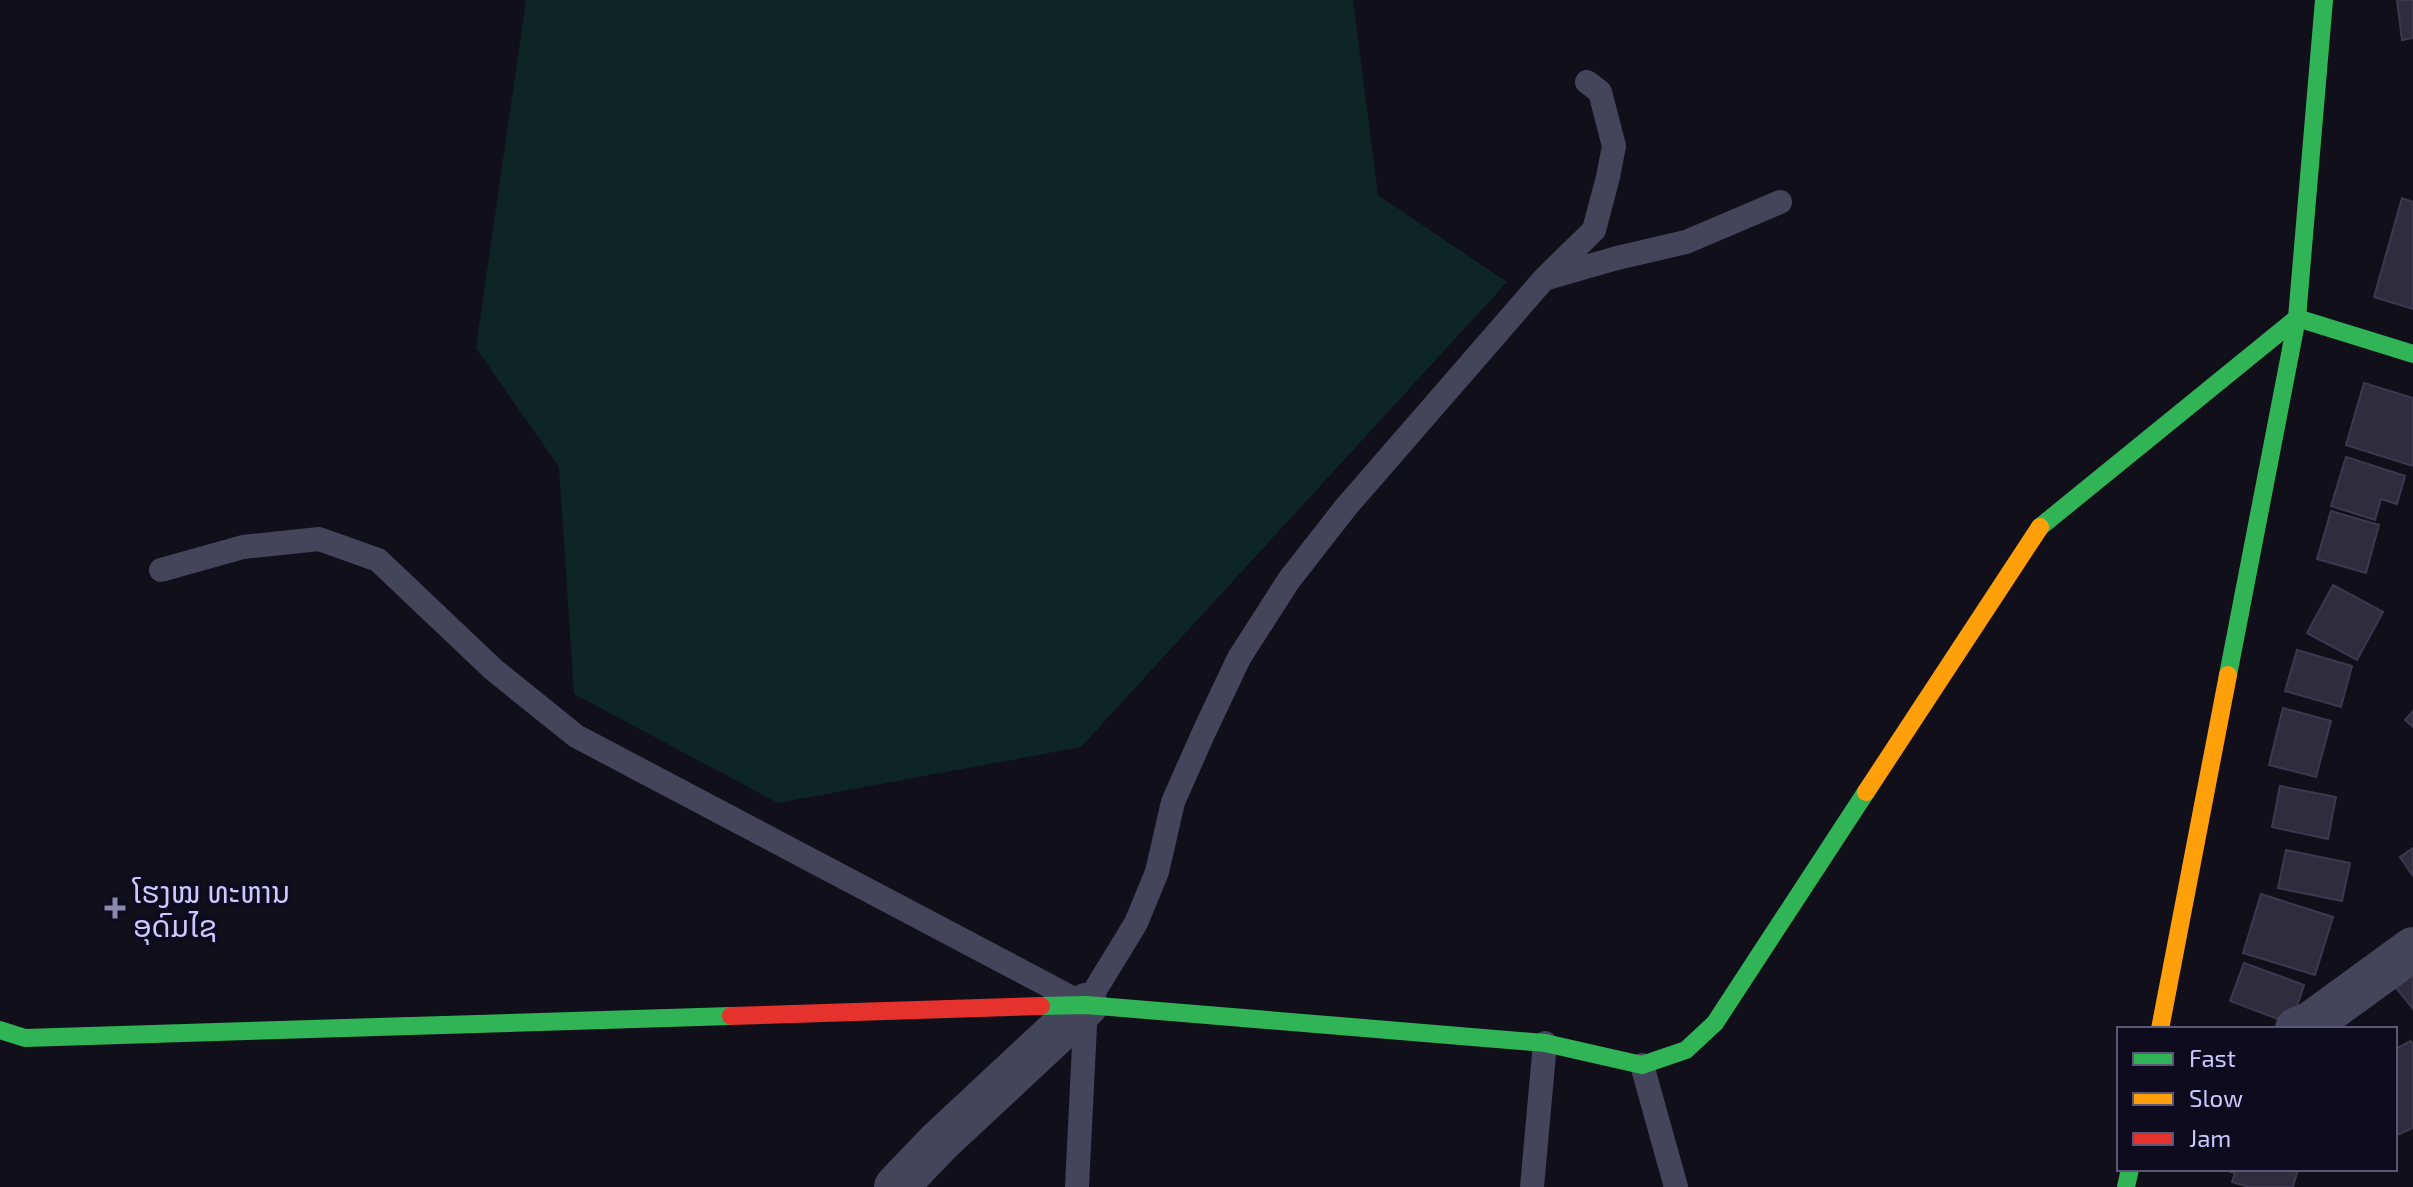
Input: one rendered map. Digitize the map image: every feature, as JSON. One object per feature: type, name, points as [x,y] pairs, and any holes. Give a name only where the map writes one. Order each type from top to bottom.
[{"type":"street","points":[[2160,1027],[2297,318],[2324,0]]},
{"type":"street","points":[[2297,318],[2413,354]]},
{"type":"street","points":[[0,1030],[25,1038],[1086,1005],[1545,1043],[1642,1065],[1686,1050],[1715,1023],[2038,528],[2297,318]]},
{"type":"street","points":[[2302,1027],[2413,949]]},
{"type":"street","points":[[896,1187],[939,1142],[1086,1005]]},
{"type":"lane","points":[[1077,1187],[1086,1005],[1136,923],[1157,872],[1173,802],[1239,658],[1289,580],[1346,507],[1544,279],[1594,230],[1614,146],[1600,92],[1587,82]]},
{"type":"lane","points":[[1544,279],[1686,242],[1780,202]]},
{"type":"lane","points":[[161,570],[243,547],[319,539],[378,560],[494,670],[576,736],[1086,1005]]},
{"type":"lane","points":[[1532,1187],[1545,1043]]},
{"type":"lane","points":[[1642,1065],[1676,1187]]},
{"type":"green space","points":[[526,0],[1353,0],[1378,195],[1507,282],[1081,747],[778,803],[574,694],[559,467],[476,348]]},
{"type":"building","points":[[2397,0],[2413,0],[2413,38],[2402,40]]},
{"type":"building","points":[[2402,198],[2413,202],[2413,309],[2374,297]]},
{"type":"building","points":[[2364,383],[2413,398],[2413,466],[2346,445]]},
{"type":"building","points":[[2346,457],[2405,476],[2397,504],[2381,499],[2375,520],[2331,506]]},
{"type":"building","points":[[2331,511],[2379,525],[2366,573],[2317,559]]},
{"type":"building","points":[[2333,585],[2383,612],[2357,660],[2307,633]]},
{"type":"building","points":[[2297,650],[2352,666],[2341,707],[2285,691]]},
{"type":"building","points":[[2283,708],[2331,721],[2316,777],[2269,765]]},
{"type":"building","points":[[2413,711],[2413,727],[2405,720]]},
{"type":"building","points":[[2280,786],[2336,797],[2328,839],[2272,827]]},
{"type":"building","points":[[2413,848],[2413,876],[2400,857]]},
{"type":"building","points":[[2286,850],[2350,863],[2342,901],[2278,888]]},
{"type":"building","points":[[2261,894],[2333,917],[2315,975],[2243,953]]},
{"type":"building","points":[[2244,963],[2304,985],[2291,1024],[2230,1001]]},
{"type":"building","points":[[2413,969],[2413,1009],[2393,984]]},
{"type":"building","points":[[2411,1041],[2413,1046],[2413,1128],[2397,1135],[2397,1048]]},
{"type":"building","points":[[2228,1171],[2297,1171],[2293,1187],[2249,1187],[2232,1182],[2235,1173]]},
{"type":"traffic: fast","points":[[2228,675],[2297,318],[2324,0]]},
{"type":"traffic: fast","points":[[2040,527],[2297,318],[2413,354]]},
{"type":"traffic: fast","points":[[1041,1006],[1086,1005],[1545,1043],[1642,1065],[1686,1050],[1715,1023],[1866,792]]},
{"type":"traffic: fast","points":[[0,1030],[25,1038],[731,1016]]},
{"type":"traffic: fast","points":[[2126,1187],[2130,1171]]},
{"type":"traffic: slow","points":[[1866,792],[2040,527]]},
{"type":"traffic: slow","points":[[2160,1027],[2228,675]]},
{"type":"traffic: jam","points":[[731,1016],[1041,1006]]},
{"type":"place","name":"ໂຮງໝ ທະຫານ ອຸດົມໄຊ","points":[[115,908]]}]
